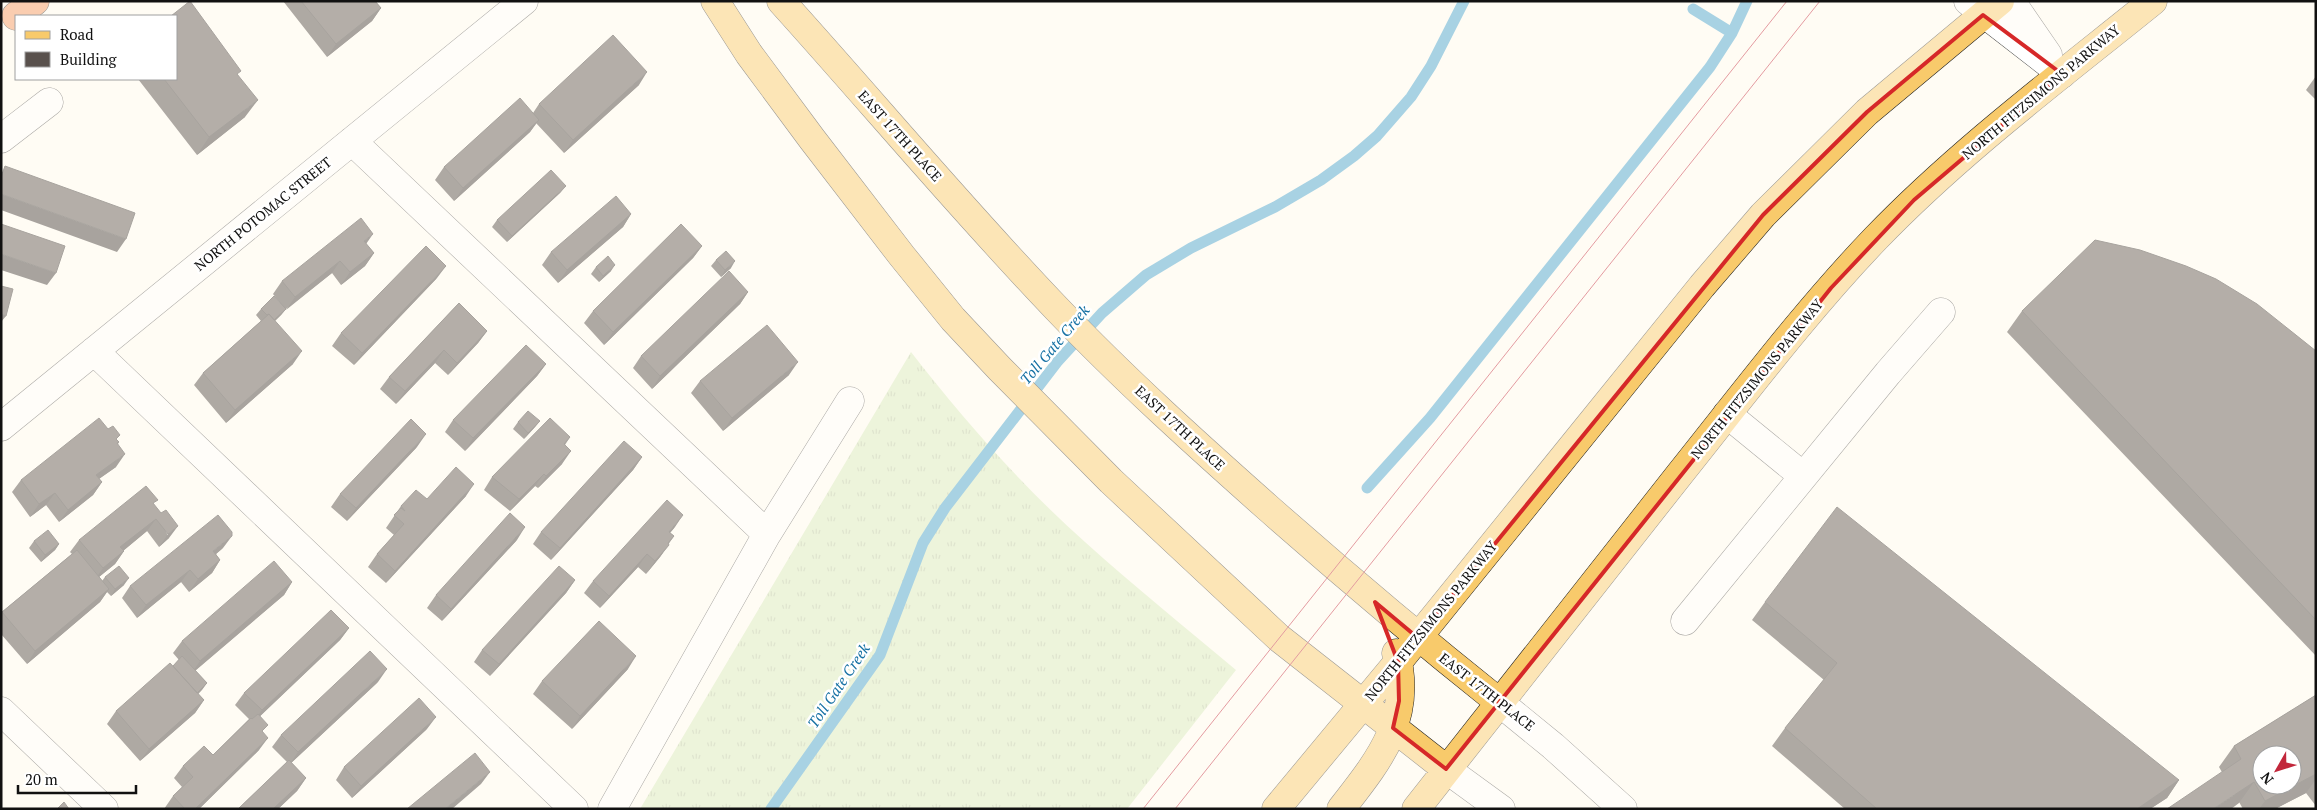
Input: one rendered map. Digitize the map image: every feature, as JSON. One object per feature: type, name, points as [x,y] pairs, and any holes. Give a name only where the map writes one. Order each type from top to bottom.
[{"type":"highway","points":[[17,15],[35,1]]},
{"type":"highway","points":[[1,28],[15,17]]},
{"type":"main road","points":[[715,1],[749,54],[812,139],[953,319],[1090,461],[1213,577],[1280,638],[1446,770]]},
{"type":"main road","name":"EAST 17TH PLACE","points":[[781,1],[868,102],[1058,310],[1201,450],[1375,602],[1499,702]]},
{"type":"main road","name":"NORTH FITZSIMONS PARKWAY","points":[[1416,809],[1727,414],[1792,334],[1875,239],[1941,176],[2062,74],[2153,1]]},
{"type":"main road","name":"NORTH FITZSIMONS PARKWAY","points":[[1276,809],[1418,638],[1702,286],[1763,215],[1868,112],[1984,6]]},
{"type":"main road","points":[[1341,809],[1372,770],[1398,718],[1398,662],[1389,631],[1375,602]]},
{"type":"street","name":"NORTH POTOMAC STREET","points":[[1,427],[524,1]]},
{"type":"street","points":[[2011,1],[2062,74]]},
{"type":"street","points":[[1984,6],[2062,74]]},
{"type":"street","points":[[1,140],[49,102]]},
{"type":"street","points":[[352,141],[767,534]]},
{"type":"street","points":[[1685,621],[1803,476],[1942,312]]},
{"type":"street","points":[[94,352],[574,809]]},
{"type":"street","points":[[612,809],[767,534],[850,401]]},
{"type":"street","points":[[1727,414],[1803,476]]},
{"type":"street","name":"EAST 17TH PLACE","points":[[1499,702],[1579,767],[1623,809]]},
{"type":"street","points":[[1,711],[104,809]]},
{"type":"street","points":[[1446,770],[1501,809]]},
{"type":"highlighted area","points":[[1983,15],[2062,74],[1914,200],[1831,288],[1446,769],[1393,728],[1399,701],[1398,662],[1375,602],[1418,638],[1763,215],[1867,112]]},
{"type":"green space","points":[[911,352],[972,427],[1038,498],[1141,591],[1236,670],[1127,809],[640,809]]},
{"type":"building","points":[[190,1],[241,71],[237,74],[258,100],[209,137],[165,80],[178,80],[178,15],[172,15]]},
{"type":"building","points":[[301,1],[375,1],[381,8],[336,44]]},
{"type":"building","points":[[613,35],[647,72],[573,140],[539,104]]},
{"type":"building","points":[[520,98],[539,120],[463,188],[444,167]]},
{"type":"building","points":[[5,166],[135,213],[126,239],[1,194],[1,177]]},
{"type":"building","points":[[551,170],[566,186],[512,236],[497,220]]},
{"type":"building","points":[[616,196],[631,214],[567,270],[551,252]]},
{"type":"building","points":[[361,218],[373,234],[364,241],[374,253],[350,272],[340,261],[295,297],[282,281]]},
{"type":"building","points":[[1,224],[65,246],[56,273],[1,254]]},
{"type":"building","points":[[681,224],[702,246],[613,332],[593,311]]},
{"type":"building","points":[[2095,240],[2140,250],[2216,279],[2257,304],[2316,351],[2316,620],[2022,311]]},
{"type":"building","points":[[426,246],[446,266],[362,353],[341,333]]},
{"type":"building","points":[[726,251],[735,261],[725,270],[716,260]]},
{"type":"building","points":[[608,256],[615,265],[603,276],[596,267]]},
{"type":"building","points":[[729,271],[748,292],[660,376],[641,356]]},
{"type":"building","points":[[1,286],[13,289],[6,316],[1,314]]},
{"type":"building","points":[[274,296],[286,309],[274,320],[261,309]]},
{"type":"building","points":[[459,303],[487,331],[457,363],[444,350],[405,391],[389,377]]},
{"type":"building","points":[[269,314],[302,351],[235,410],[203,373]]},
{"type":"building","points":[[767,325],[798,362],[732,418],[700,381]]},
{"type":"building","points":[[526,345],[546,364],[473,438],[453,420]]},
{"type":"building","points":[[528,411],[540,421],[528,433],[518,422]]},
{"type":"building","points":[[99,418],[108,429],[113,426],[120,435],[116,439],[119,442],[117,443],[125,454],[96,475],[102,482],[68,510],[55,493],[39,504],[21,480]]},
{"type":"building","points":[[550,418],[570,437],[564,444],[571,451],[519,499],[492,477]]},
{"type":"building","points":[[411,419],[426,434],[356,508],[340,494]]},
{"type":"building","points":[[624,441],[642,457],[560,548],[541,532]]},
{"type":"building","points":[[456,467],[474,484],[395,571],[377,554],[404,524],[394,515],[401,508],[405,511],[401,506],[416,490],[427,499]]},
{"type":"building","points":[[146,486],[158,500],[153,503],[161,513],[166,510],[178,526],[168,534],[156,519],[120,547],[124,551],[103,568],[79,540]]},
{"type":"building","points":[[667,500],[683,515],[669,532],[674,536],[668,543],[669,545],[655,561],[647,554],[609,596],[593,581]]},
{"type":"building","points":[[1837,507],[2179,780],[2137,809],[1877,809],[1785,728],[1837,663],[1765,602]]},
{"type":"building","points":[[510,513],[525,527],[451,609],[436,595]]},
{"type":"building","points":[[218,515],[232,532],[232,536],[213,551],[220,560],[198,579],[190,570],[146,605],[130,586]]},
{"type":"building","points":[[48,530],[59,544],[45,555],[34,541]]},
{"type":"building","points":[[77,550],[109,589],[35,651],[2,612]]},
{"type":"building","points":[[274,561],[292,582],[200,661],[182,641]]},
{"type":"building","points":[[119,566],[129,578],[115,589],[105,577]]},
{"type":"building","points":[[559,566],[575,580],[499,664],[482,650]]},
{"type":"building","points":[[331,610],[349,628],[262,710],[244,693]]},
{"type":"building","points":[[599,621],[636,656],[580,716],[542,681]]},
{"type":"building","points":[[370,651],[387,669],[298,752],[281,735]]},
{"type":"building","points":[[182,656],[207,683],[197,693],[173,666]]},
{"type":"building","points":[[170,663],[204,700],[149,749],[116,711]]},
{"type":"building","points":[[2316,695],[2316,774],[2302,781],[2302,745],[2252,745],[2252,783],[2213,809],[2167,809],[2241,759],[2234,746]]},
{"type":"building","points":[[419,698],[436,717],[361,786],[344,767]]},
{"type":"building","points":[[258,714],[268,725],[262,731],[268,738],[195,809],[185,809],[173,796],[193,777],[183,766],[204,746],[213,755],[251,718]]},
{"type":"building","points":[[475,753],[490,772],[445,809],[407,809]]},
{"type":"building","points":[[289,760],[306,778],[273,809],[238,809]]},
{"type":"building","points":[[2262,795],[2276,795],[2265,801]]},
{"type":"building","points":[[64,802],[69,809],[57,809]]},
{"type":"waterway","name":"Toll Gate Creek","points":[[771,809],[880,655],[923,543],[945,508],[1058,361],[1102,313],[1146,275],[1191,248],[1275,207],[1321,180],[1354,156],[1377,136],[1411,97],[1431,66],[1464,1]]},
{"type":"waterway","points":[[1367,488],[1430,418],[1710,67],[1732,33],[1747,1]]},
{"type":"waterway","points":[[1693,9],[1732,33]]},
{"type":"tram line","points":[[1143,809],[1787,1]]},
{"type":"tram line","points":[[1175,809],[1820,1]]}]
